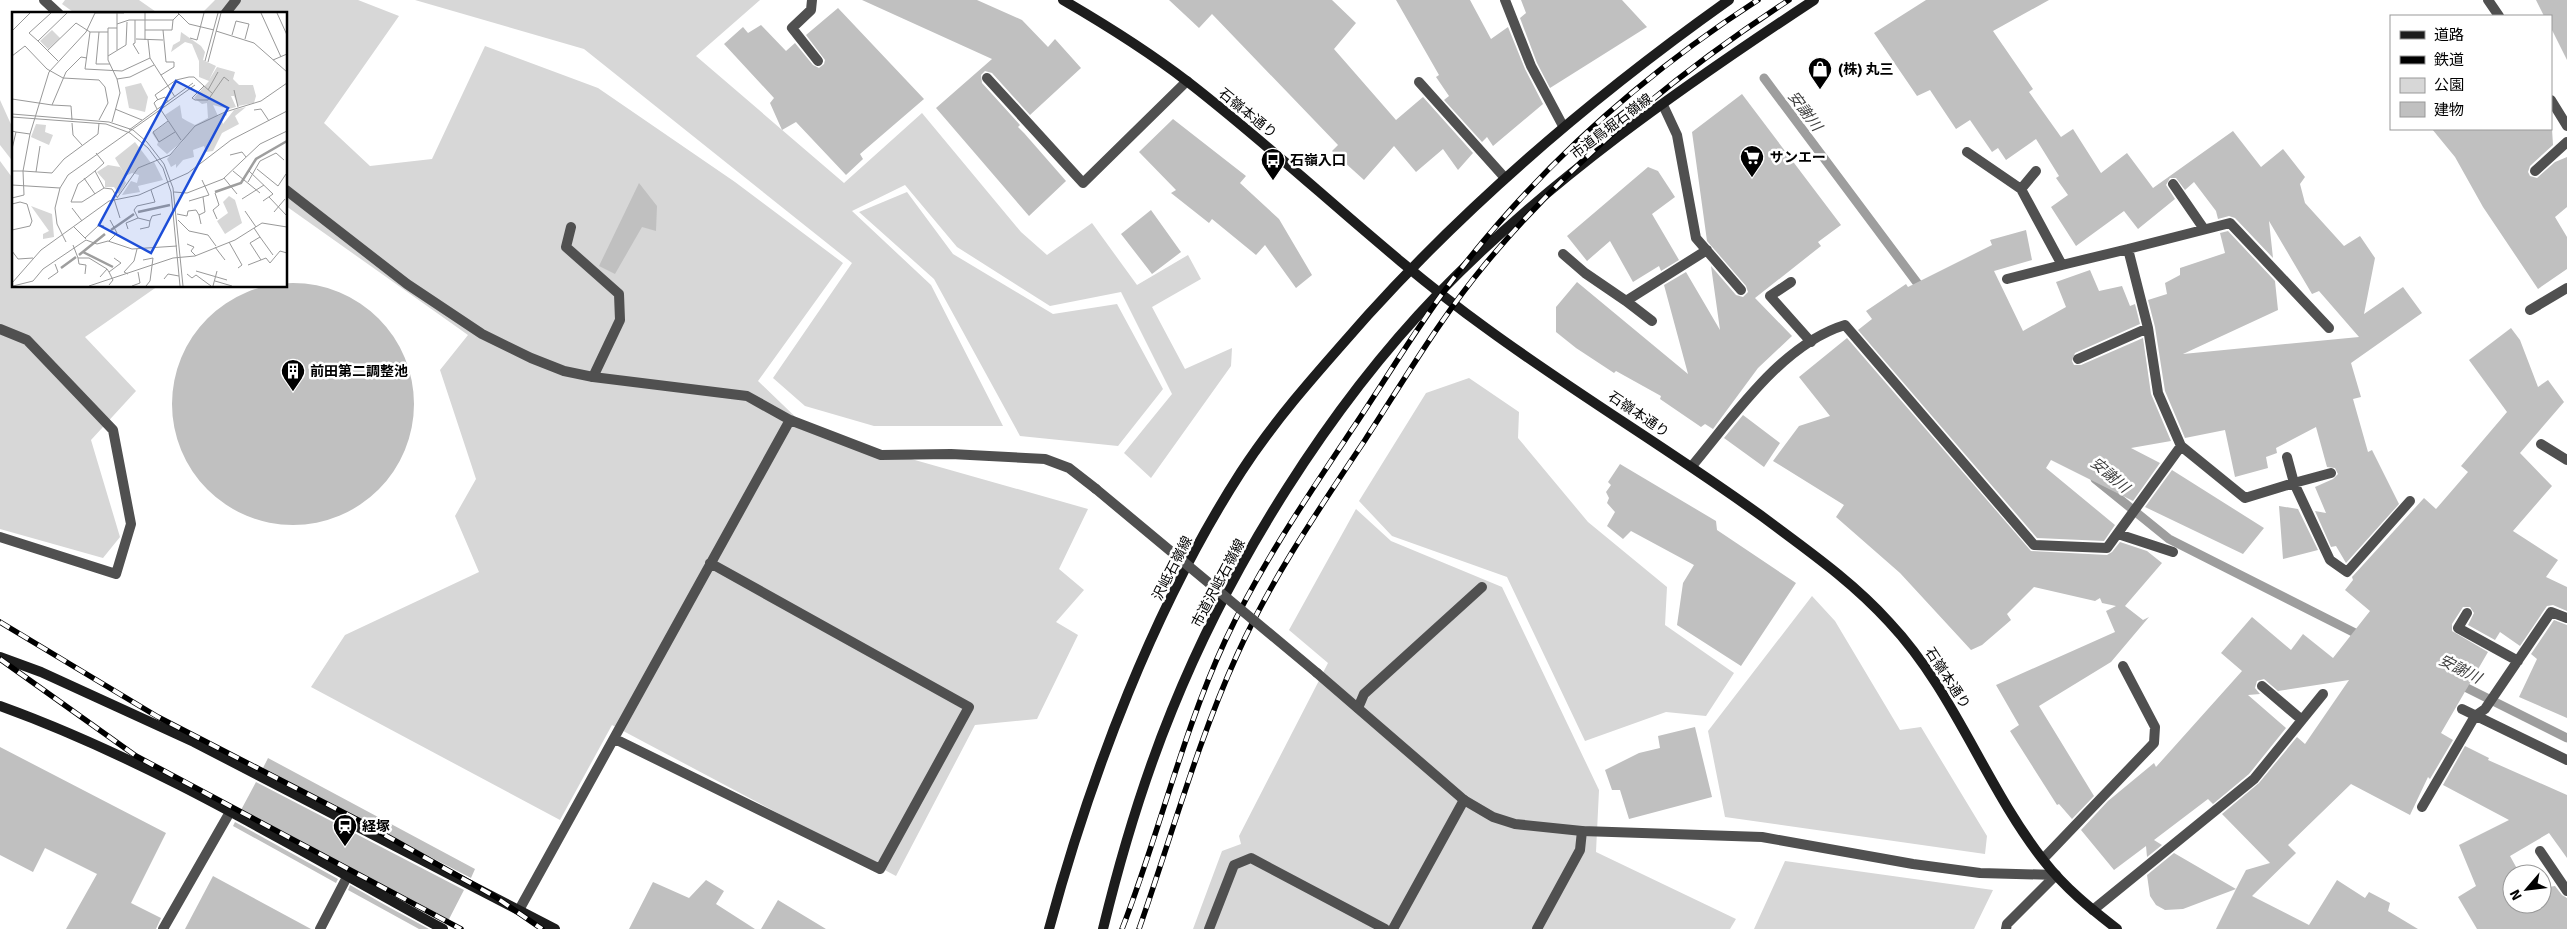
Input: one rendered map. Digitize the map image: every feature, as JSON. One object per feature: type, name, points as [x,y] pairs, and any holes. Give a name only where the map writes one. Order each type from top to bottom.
[{"type":"street","points":[[44,0],[57,12]]},
{"type":"street","points":[[227,12],[236,0]]},
{"type":"street","points":[[812,0],[811,10],[792,28],[818,61]]},
{"type":"street","name":"石嶺本通り","points":[[1063,0],[1106,25],[1187,81],[1409,270],[1439,293],[1489,330],[1692,466],[1825,563],[1857,589],[1889,622],[1937,681],[2013,816],[2043,859],[2056,875],[2093,910],[2117,929]]},
{"type":"street","points":[[1505,0],[1531,66],[1563,126]]},
{"type":"street","name":"市道鳥堀石嶺線","points":[[1409,270],[1563,126],[1729,0]]},
{"type":"street","name":"市道鳥堀石嶺線","points":[[1439,293],[1578,167],[1663,105],[1814,0]]},
{"type":"street","points":[[2488,0],[2496,15]]},
{"type":"street","points":[[987,78],[1083,183],[1187,81]]},
{"type":"street","points":[[1419,82],[1506,178]]},
{"type":"street","points":[[2552,102],[2567,126]]},
{"type":"street","points":[[1663,105],[1678,135],[1696,238],[1740,290]]},
{"type":"street","points":[[2535,171],[2567,142]]},
{"type":"street","points":[[1967,152],[2021,189],[2062,265]]},
{"type":"street","points":[[2021,189],[2036,171]]},
{"type":"street","points":[[2173,184],[2204,229]]},
{"type":"street","points":[[288,192],[406,284],[482,334],[564,371],[593,377],[747,396],[790,420],[882,455],[951,454],[1046,459],[1069,468],[1317,673],[1464,800],[1494,817],[1515,824],[1582,831],[1762,837],[1836,851],[1961,870],[2056,875]]},
{"type":"street","points":[[2008,279],[2230,223],[2329,328]]},
{"type":"street","points":[[571,227],[566,247],[619,294],[620,320],[593,377]]},
{"type":"street","points":[[2128,249],[2148,328],[2158,393],[2181,446],[2245,498],[2331,473]]},
{"type":"street","points":[[1626,301],[1707,250]]},
{"type":"street","points":[[1563,254],[1585,273],[1652,321]]},
{"type":"street","name":"沢岻石嶺線","points":[[1049,929],[1061,884],[1110,739],[1157,629],[1204,535],[1242,471],[1268,432],[1409,270]]},
{"type":"street","points":[[1791,282],[1770,296],[1811,342]]},
{"type":"street","points":[[2530,310],[2567,288]]},
{"type":"street","name":"市道沢岻石嶺線","points":[[1103,929],[1131,826],[1153,758],[1194,659],[1233,581],[1272,515],[1343,410],[1397,340],[1439,293]]},
{"type":"street","points":[[1692,466],[1774,370],[1827,331],[1845,325],[2034,545],[2107,548],[2181,446]]},
{"type":"street","points":[[2078,359],[2148,328]]},
{"type":"street","points":[[0,329],[27,340],[113,430],[131,524],[116,574],[0,537]]},
{"type":"street","points":[[519,910],[790,420]]},
{"type":"street","points":[[2540,444],[2567,460]]},
{"type":"street","points":[[2287,458],[2294,483],[2330,560],[2347,572],[2410,501]]},
{"type":"street","points":[[2118,534],[2173,552]]},
{"type":"street","points":[[615,739],[880,869],[965,715],[969,706],[710,563]]},
{"type":"street","points":[[1358,708],[1364,694],[1482,588]]},
{"type":"street","points":[[2422,807],[2475,716],[2485,709],[2551,612],[2567,618]]},
{"type":"street","points":[[2466,613],[2458,628],[2518,661]]},
{"type":"street","points":[[0,657],[41,672],[194,742],[555,929]]},
{"type":"street","points":[[2043,859],[2154,743],[2156,727],[2123,666]]},
{"type":"street","points":[[2262,686],[2302,720]]},
{"type":"street","points":[[2093,910],[2254,778],[2324,694]]},
{"type":"street","points":[[0,706],[48,723],[115,754],[230,812],[443,929]]},
{"type":"street","points":[[2462,709],[2567,760]]},
{"type":"street","points":[[1393,929],[1464,800]]},
{"type":"street","points":[[164,929],[230,812]]},
{"type":"street","points":[[1537,929],[1580,850],[1582,831]]},
{"type":"street","points":[[2540,852],[2567,891]]},
{"type":"street","points":[[1209,929],[1234,865],[1251,858],[1385,929]]},
{"type":"street","points":[[2006,929],[2007,924],[2056,875]]},
{"type":"street","points":[[320,929],[347,877]]},
{"type":"green space","points":[[65,0],[139,0],[156,12],[73,12],[62,4]]},
{"type":"green space","points":[[215,0],[358,0],[399,16],[324,123],[370,166],[432,159],[485,46],[598,88],[735,182],[843,263],[758,381],[809,430],[1088,509],[1059,569],[1084,590],[1056,622],[1078,635],[1037,719],[975,725],[896,876],[612,725],[560,820],[311,687],[345,635],[479,572],[455,516],[476,479],[440,370],[468,335],[288,207],[288,12],[203,12]]},
{"type":"green space","points":[[415,0],[760,0],[696,56],[844,183],[922,113],[1021,232],[1047,255],[1092,223],[1137,285],[1188,255],[1201,279],[1152,307],[1185,369],[1232,348],[1231,366],[1151,478],[1124,453],[1172,394],[1121,292],[1050,306],[957,247],[905,185],[852,211],[931,285],[1003,426],[874,426],[805,406],[773,378],[852,263],[584,49]]},
{"type":"green space","points":[[0,100],[12,127],[12,160],[0,145]]},
{"type":"green space","points":[[0,161],[12,177],[12,288],[155,288],[85,337],[136,391],[91,440],[120,537],[103,558],[0,529]]},
{"type":"green space","points":[[907,192],[953,254],[1053,314],[1117,304],[1163,389],[1118,446],[1020,436],[934,279],[859,212]]},
{"type":"green space","points":[[1469,378],[1519,412],[1518,438],[1588,522],[1667,587],[1665,625],[1734,673],[1706,716],[1666,712],[1585,741],[1507,577],[1392,536],[1359,501],[1426,393]]},
{"type":"green space","points":[[1356,509],[1391,541],[1502,587],[1599,790],[1596,852],[1736,919],[1730,929],[1193,929],[1222,851],[1241,844],[1239,836],[1328,663],[1289,630]]},
{"type":"green space","points":[[1812,596],[1835,621],[1900,730],[1921,727],[1987,836],[1985,854],[1725,817],[1708,731]]},
{"type":"green space","points":[[1785,861],[1993,890],[1974,929],[1754,929]]},
{"type":"building","points":[[862,0],[977,0],[1022,20],[1048,47],[1055,39],[1081,68],[1030,115],[992,73],[985,71],[981,75],[982,83],[1020,125],[1018,127],[1066,181],[1029,216],[936,108],[992,59]]},
{"type":"building","points":[[1169,0],[1332,0],[1356,23],[1334,49],[1396,120],[1423,97],[1473,153],[1458,170],[1443,149],[1416,172],[1394,146],[1364,180],[1332,151],[1338,145],[1212,14],[1199,28]]},
{"type":"building","points":[[1396,0],[1470,0],[1491,39],[1508,27],[1525,69],[1543,104],[1493,146],[1487,137],[1482,142],[1444,100],[1449,96],[1436,77],[1439,75]]},
{"type":"building","points":[[1521,0],[1622,0],[1647,27],[1550,88],[1537,63],[1520,18],[1526,13]]},
{"type":"building","points":[[1926,0],[2049,0],[1993,31],[2033,89],[2029,92],[2061,137],[2073,129],[2101,173],[2127,153],[2153,188],[2233,131],[2261,167],[2283,149],[2305,177],[2300,184],[2305,203],[2344,246],[2360,236],[2375,258],[2364,314],[2403,287],[2422,313],[2351,363],[2361,397],[2353,399],[2368,452],[2372,450],[2399,504],[2346,563],[2336,546],[2331,547],[2315,511],[2326,513],[2315,487],[2333,479],[2338,474],[2335,468],[2327,467],[2316,427],[2276,448],[2277,453],[2266,457],[2268,468],[2235,477],[2225,430],[2185,438],[2165,391],[2155,327],[2148,300],[2167,294],[2165,283],[2180,275],[2180,268],[2225,253],[2220,233],[2228,231],[2275,281],[2278,310],[2183,354],[2359,337],[2319,291],[2312,294],[2269,221],[2273,258],[2235,218],[2229,216],[2218,219],[2216,211],[2194,182],[2185,190],[2176,178],[2170,178],[2166,185],[2175,199],[2138,229],[2124,211],[2076,246],[2051,207],[2068,195],[2056,178],[2059,176],[2036,139],[2006,160],[1998,148],[1992,152],[1970,120],[1956,129],[1930,90],[1917,96],[1874,33]]},
{"type":"building","points":[[2536,0],[2567,0],[2567,60],[2552,30],[2552,15],[2544,15]]},
{"type":"building","points":[[838,8],[924,99],[860,154],[863,159],[846,175],[796,122],[782,130],[770,103],[774,98],[724,44],[743,27],[748,33],[761,25],[786,51],[795,43],[813,65],[819,68],[824,64],[825,60],[806,35]]},
{"type":"building","points":[[1742,94],[1841,225],[1818,242],[1821,246],[1755,298],[1792,336],[1758,368],[1713,429],[1705,424],[1701,427],[1660,399],[1661,396],[1616,371],[1614,373],[1576,348],[1556,332],[1556,307],[1577,282],[1688,374],[1664,285],[1686,272],[1720,330],[1711,266],[1736,295],[1743,297],[1748,292],[1746,286],[1707,241],[1692,132]]},
{"type":"building","points":[[1173,119],[1246,176],[1240,183],[1279,219],[1312,275],[1296,288],[1265,245],[1256,255],[1212,219],[1209,223],[1171,193],[1176,190],[1139,152]]},
{"type":"building","points":[[2552,129],[2553,145],[2530,166],[2528,172],[2530,176],[2537,178],[2555,162],[2567,157],[2567,207],[2555,217],[2567,237],[2567,269],[2538,289],[2483,207],[2455,157],[2433,130]]},
{"type":"building","points":[[1648,167],[1658,171],[1675,197],[1652,214],[1679,260],[1661,271],[1659,266],[1633,282],[1610,241],[1587,261],[1567,236]]},
{"type":"building","points":[[639,183],[657,206],[656,231],[642,227],[615,274],[599,266]]},
{"type":"building","points":[[1151,210],[1181,252],[1152,274],[1121,234]]},
{"type":"building","points":[[2026,230],[2032,260],[1994,271],[2023,331],[2066,307],[2056,282],[2090,270],[2099,291],[2122,286],[2130,306],[2135,304],[2140,324],[2075,353],[2072,361],[2074,365],[2081,365],[2143,338],[2151,394],[2171,441],[2131,448],[2160,463],[2133,501],[2051,460],[2046,468],[2115,525],[2104,541],[2037,538],[1858,330],[1872,319],[1866,311],[1906,284],[1908,287],[1992,245],[1990,240]]},
{"type":"building","name":"前田第二調整池","points":[[288,283],[317,285],[328,288],[350,297],[370,311],[386,327],[400,347],[409,369],[413,392],[412,428],[405,450],[394,471],[360,505],[339,516],[317,523],[293,525],[269,523],[247,516],[226,505],[192,471],[181,450],[174,428],[172,404],[174,380],[181,358],[192,337],[216,311],[236,297],[258,288],[288,288]]},
{"type":"building","points":[[2511,328],[2520,340],[2538,387],[2548,380],[2564,402],[2520,453],[2552,486],[2513,531],[2558,560],[2546,577],[2567,587],[2567,611],[2553,605],[2547,606],[2520,646],[2500,632],[2495,640],[2468,625],[2474,613],[2470,607],[2463,607],[2452,624],[2452,631],[2488,652],[2441,733],[2453,740],[2430,779],[2428,777],[2410,815],[2351,784],[2288,845],[2296,853],[2252,896],[2309,925],[2337,880],[2365,898],[2369,892],[2390,903],[2388,911],[2418,929],[2216,929],[2246,870],[2270,863],[2222,814],[2259,783],[2297,737],[2305,744],[2349,680],[2278,691],[2264,679],[2257,681],[2255,688],[2260,694],[2248,695],[2286,728],[2249,774],[2213,804],[2208,799],[2154,840],[2162,845],[2147,857],[2146,846],[2114,870],[2081,830],[2108,801],[2154,763],[2156,767],[2242,671],[2221,653],[2252,617],[2291,650],[2303,634],[2333,658],[2370,611],[2345,590],[2353,580],[2352,577],[2424,498],[2436,509],[2468,472],[2461,466],[2507,412],[2469,360]]},
{"type":"building","points":[[1847,338],[2031,551],[2107,555],[2120,542],[2147,551],[2162,563],[2125,606],[2143,620],[2149,617],[2111,662],[2039,706],[2094,796],[2072,819],[2059,804],[2057,805],[2010,731],[2019,725],[1996,685],[2115,632],[2106,611],[2116,606],[2102,603],[2100,598],[2095,601],[2034,587],[2007,614],[2011,620],[1982,645],[1971,650],[1900,573],[1836,517],[1844,505],[1773,461],[1799,426],[1830,416],[1799,377]]},
{"type":"building","points":[[1743,415],[1780,443],[1764,467],[1724,438]]},
{"type":"building","points":[[1620,464],[1716,521],[1717,530],[1796,583],[1741,666],[1677,625],[1683,583],[1694,565],[1631,531],[1623,539],[1607,526],[1615,512],[1607,503],[1609,498],[1606,492],[1611,485],[1608,482]]},
{"type":"building","points":[[2172,470],[2264,528],[2243,554],[2145,507]]},
{"type":"building","points":[[2279,506],[2298,509],[2318,550],[2283,559]]},
{"type":"building","points":[[2554,620],[2567,625],[2567,718],[2519,697],[2537,659],[2531,654]]},
{"type":"building","points":[[1695,727],[1712,797],[1629,819],[1620,790],[1612,790],[1605,770],[1639,753],[1660,748],[1658,736]]},
{"type":"building","points":[[2465,746],[2489,758],[2488,760],[2567,795],[2567,858],[2549,833],[2510,856],[2514,864],[2502,864],[2502,914],[2552,914],[2552,886],[2555,886],[2567,898],[2567,929],[2477,929],[2458,897],[2476,886],[2459,845],[2509,820],[2443,785]]},
{"type":"building","points":[[0,747],[166,833],[131,903],[161,918],[156,929],[66,929],[97,874],[45,848],[33,872],[0,855]]},
{"type":"building","points":[[268,758],[475,869],[471,878],[262,770]]},
{"type":"building","points":[[256,782],[464,890],[447,923],[241,810]]},
{"type":"building","points":[[235,822],[338,879],[336,883],[233,826]]},
{"type":"building","points":[[2174,853],[2236,889],[2183,909],[2165,910],[2156,905],[2150,896],[2147,875]]},
{"type":"building","points":[[213,876],[311,929],[185,929]]},
{"type":"building","points":[[706,880],[724,891],[716,904],[755,929],[629,929],[653,882],[689,898]]},
{"type":"building","points":[[350,885],[429,929],[419,929],[348,890]]},
{"type":"building","points":[[778,900],[826,929],[761,929]]},
{"type":"waterway","name":"安謝川","points":[[1764,78],[1924,292]]},
{"type":"waterway","name":"安謝川","points":[[2095,479],[2169,539],[2363,637]]},
{"type":"waterway","name":"安謝川","points":[[2457,683],[2567,738]]},
{"type":"railway","points":[[1122,929],[1148,857],[1183,748],[1225,641],[1269,559],[1432,308],[1492,231],[1525,194],[1597,123],[1675,58],[1758,0]]},
{"type":"railway","points":[[1139,929],[1209,722],[1250,627],[1296,545],[1438,327],[1470,283],[1520,224],[1591,153],[1628,120],[1707,57],[1789,0]]},
{"type":"railway","points":[[0,622],[158,717],[358,820],[494,896],[542,929]]},
{"type":"railway","points":[[0,659],[136,756],[461,929]]},
{"type":"place","name":"(株) 丸三","points":[[1820,90]]},
{"type":"place","name":"サンエー","points":[[1752,178]]},
{"type":"place","name":"石嶺入口","points":[[1273,181]]},
{"type":"place","name":"前田第二調整池","points":[[293,392]]},
{"type":"place","name":"経塚","points":[[345,847]]}]
